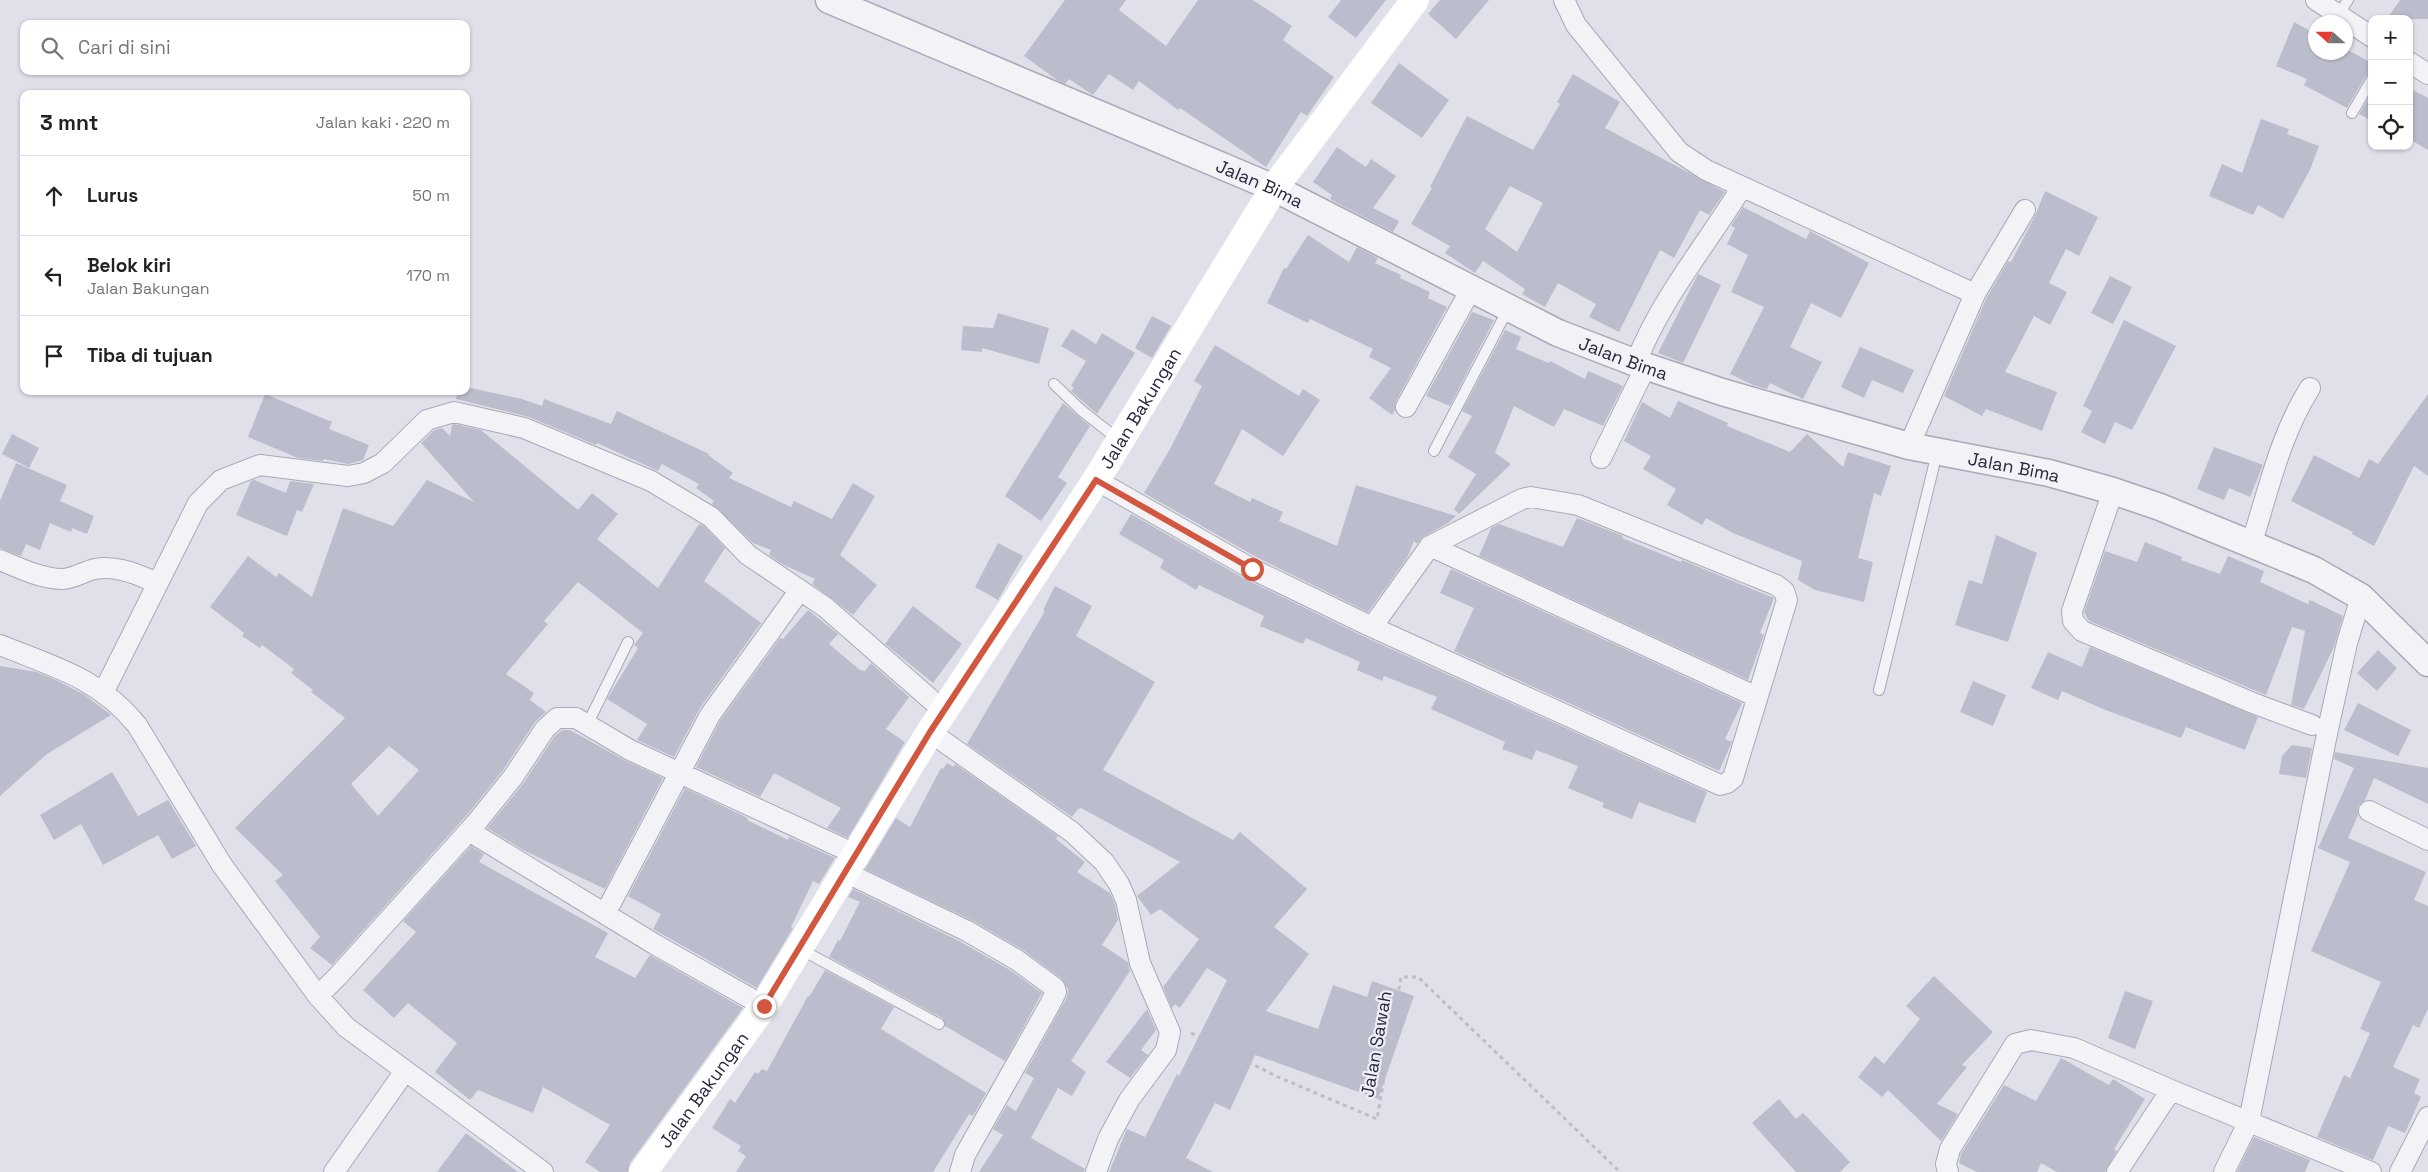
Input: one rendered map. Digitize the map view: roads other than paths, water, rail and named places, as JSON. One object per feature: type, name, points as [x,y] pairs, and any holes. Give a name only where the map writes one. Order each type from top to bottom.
[{"type":"main road","name":"Jalan Bakungan","points":[[643,1172],[764,1006],[937,722],[1096,480],[1274,188],[1416,0]]},
{"type":"street","name":"Jalan Bima","points":[[829,0],[1274,188],[1558,333],[1641,365],[1722,392],[1909,446],[2049,473],[2160,506],[2314,570],[2361,597],[2428,663]]},
{"type":"street","points":[[1564,0],[1576,25],[1679,152],[1706,170],[1975,294]]},
{"type":"street","points":[[2316,0],[2343,7],[2368,33]]},
{"type":"street","points":[[2413,65],[2428,74]]},
{"type":"street","points":[[1601,458],[1641,365],[1643,344],[1662,309],[1742,187]]},
{"type":"street","points":[[1909,446],[1975,294],[2025,210]]},
{"type":"street","points":[[1406,406],[1472,289]]},
{"type":"street","points":[[2251,545],[2283,442],[2300,404],[2310,388]]},
{"type":"street","points":[[104,692],[198,503],[221,480],[260,464],[348,476],[364,473],[383,463],[427,420],[454,412],[524,428],[651,481],[711,517],[748,555],[825,607],[937,722],[1072,832],[1104,862],[1119,884],[1126,900],[1140,963],[1170,1032],[1166,1050],[1129,1100],[1108,1139],[1096,1172]]},
{"type":"street","points":[[1096,480],[1252,569],[1372,627],[1720,785],[1727,783],[1733,778],[1786,610],[1787,600],[1784,591],[1776,585],[1578,506],[1531,497],[1522,499],[1430,546],[1372,627]]},
{"type":"street","points":[[2112,491],[2072,611],[2073,621],[2082,631],[2252,703],[2312,725]]},
{"type":"street","points":[[1430,546],[1757,697]]},
{"type":"street","points":[[0,560],[56,578],[65,579],[95,569],[109,569],[130,571],[158,583]]},
{"type":"street","points":[[605,914],[678,773],[710,716],[800,590]]},
{"type":"street","points":[[2224,1172],[2249,1121],[2328,729],[2347,643],[2361,597]]},
{"type":"street","points":[[0,645],[78,677],[104,692],[122,706],[137,725],[222,865],[318,996],[346,1027],[543,1172]]},
{"type":"street","points":[[318,996],[469,831],[513,777],[552,721],[565,716],[576,718],[630,750],[850,863],[1017,960],[1055,988],[1056,992],[1050,1006],[965,1155],[960,1172]]},
{"type":"street","points":[[2369,811],[2428,840]]},
{"type":"street","points":[[469,831],[605,914],[764,1006]]},
{"type":"street","points":[[1948,1172],[1946,1164],[1950,1149],[2015,1044],[2031,1040],[2074,1048],[2371,1172]]},
{"type":"street","points":[[334,1172],[405,1071]]},
{"type":"street","points":[[2117,1172],[2171,1090]]},
{"type":"street","points":[[2400,1172],[2428,1117]]},
{"type":"lane","points":[[2352,114],[2368,87]]},
{"type":"lane","points":[[1434,451],[1509,308]]},
{"type":"lane","points":[[1054,384],[1081,410],[1120,441]]},
{"type":"lane","points":[[1879,690],[1937,452]]},
{"type":"lane","points":[[587,725],[628,642]]},
{"type":"lane","points":[[799,948],[939,1024]]}]
